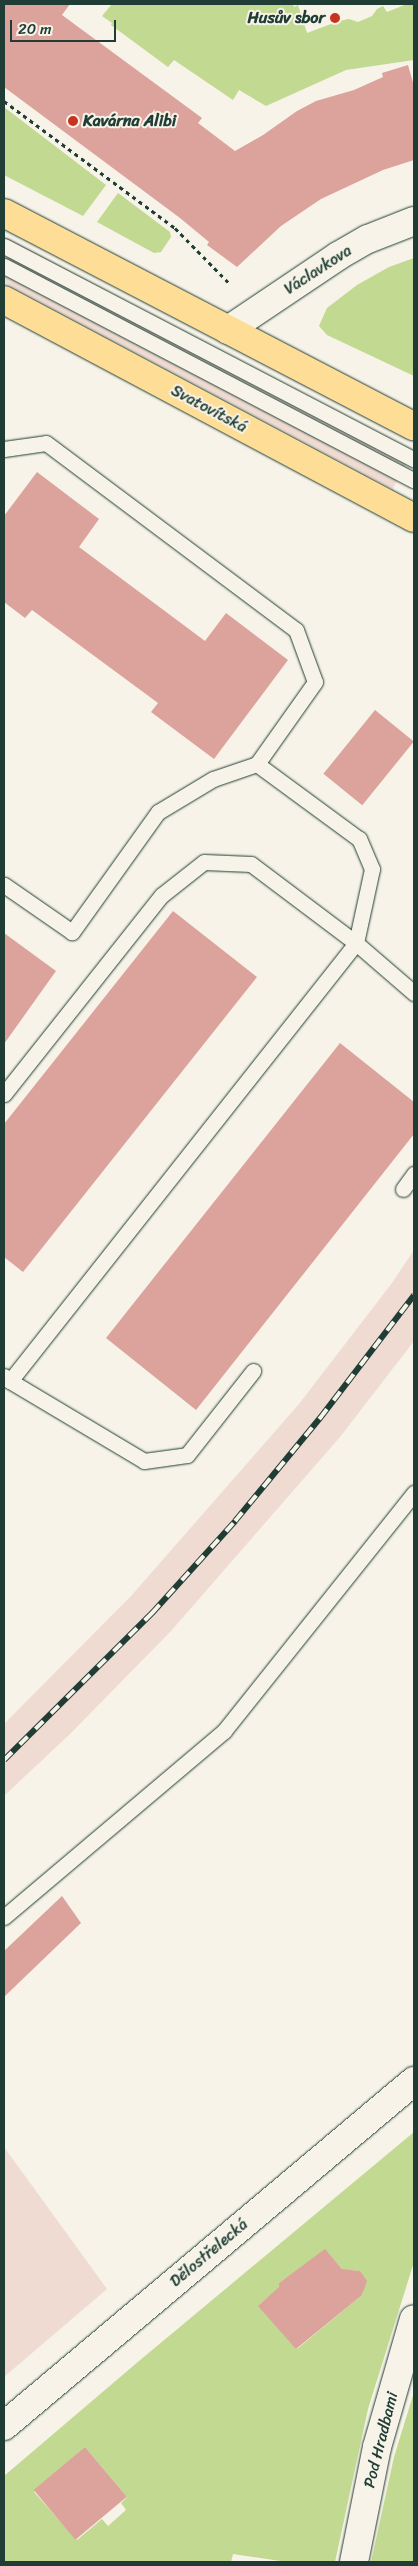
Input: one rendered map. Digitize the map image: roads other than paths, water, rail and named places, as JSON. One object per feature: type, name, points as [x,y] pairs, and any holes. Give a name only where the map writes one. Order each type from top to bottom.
[{"type":"main road","points":[[4,213],[414,426]]},
{"type":"main road","name":"Svatovítská","points":[[4,300],[414,518]]},
{"type":"street","name":"Václavkova","points":[[228,330],[338,256],[368,239],[414,221]]},
{"type":"street","name":"Dělostřelecká","points":[[4,2426],[414,2081]]},
{"type":"street","name":"Pod Hradbami","points":[[354,2562],[377,2446],[414,2319]]},
{"type":"lane","points":[[4,246],[414,459]]},
{"type":"lane","points":[[4,266],[414,480]]},
{"type":"lane","points":[[4,449],[46,443],[296,630],[315,682],[257,764],[213,779],[158,812],[72,932],[4,886]]},
{"type":"lane","points":[[253,1371],[187,1455],[144,1461],[7,1378],[356,943],[372,869],[359,839],[257,764]]},
{"type":"lane","points":[[4,1094],[162,895],[204,862],[251,864],[356,943],[414,993]]},
{"type":"lane","points":[[403,1189],[414,1174]]},
{"type":"lane","points":[[4,1917],[224,1731],[414,1493]]},
{"type":"railway","points":[[4,1760],[152,1613],[235,1521],[320,1418],[414,1295]]},
{"type":"place","name":"Husův sbor","points":[[335,18]]},
{"type":"place","name":"Kavárna Alibi","points":[[73,121]]}]
